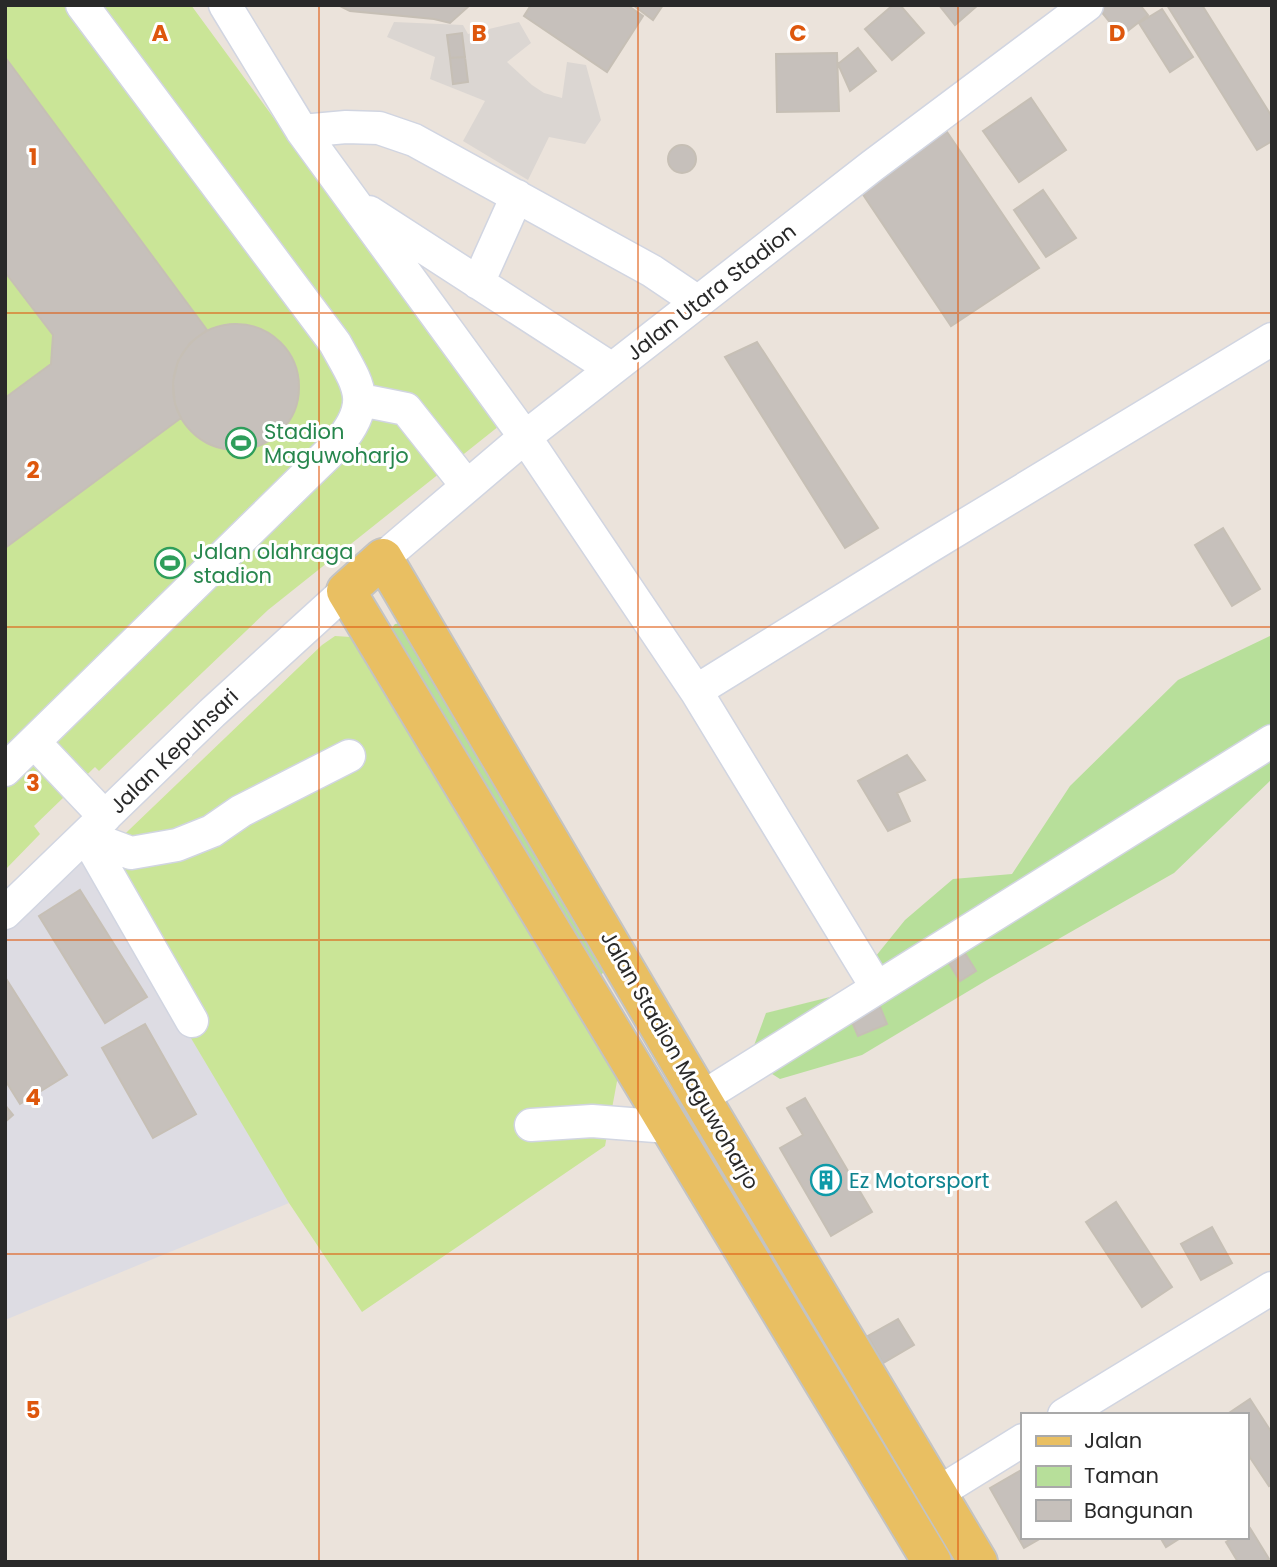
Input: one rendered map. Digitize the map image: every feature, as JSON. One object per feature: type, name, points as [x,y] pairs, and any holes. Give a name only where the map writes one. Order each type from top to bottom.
[{"type":"main road","name":"Jalan Utara Stadion","points":[[346,591],[383,558]]},
{"type":"main road","name":"Jalan Stadion Maguwoharjo","points":[[383,558],[978,1562]]},
{"type":"main road","name":"Jalan Stadion Maguwoharjo","points":[[346,591],[932,1562]]},
{"type":"main road","points":[[600,1012],[638,989]]},
{"type":"street","points":[[5,770],[338,444],[351,429],[361,400],[353,376],[335,343],[82,5]]},
{"type":"street","points":[[225,5],[302,131],[525,437],[696,691],[877,988]]},
{"type":"street","name":"Jalan Utara Stadion","points":[[383,558],[525,437],[872,166],[1087,5]]},
{"type":"street","points":[[302,131],[379,128],[414,140],[652,271],[698,302]]},
{"type":"street","points":[[478,283],[517,196]]},
{"type":"street","points":[[354,202],[612,369]]},
{"type":"street","points":[[696,691],[1272,339]]},
{"type":"street","points":[[361,400],[406,409],[467,486]]},
{"type":"street","name":"Jalan Kepuhsari","points":[[5,913],[212,713],[346,591]]},
{"type":"street","points":[[701,1098],[1272,741]]},
{"type":"street","points":[[34,742],[96,826],[192,1021]]},
{"type":"street","points":[[96,826],[131,853],[177,845],[212,831],[241,811],[349,757]]},
{"type":"street","points":[[531,1125],[592,1121],[668,1127]]},
{"type":"street","points":[[1067,1413],[1272,1287]]},
{"type":"street","points":[[936,1494],[1021,1441]]},
{"type":"shaded area","points":[[394,22],[463,25],[468,34],[519,22],[531,43],[507,62],[544,93],[562,98],[567,62],[586,65],[601,120],[585,144],[549,137],[528,180],[463,141],[485,101],[430,79],[435,57],[387,37]]},
{"type":"shaded area","points":[[86,836],[289,1203],[5,1320],[5,913]]},
{"type":"green space","name":"Stadion Maguwoharjo","points":[[5,5],[191,5],[499,426],[268,610],[99,771],[95,767],[34,826],[40,834],[5,870]]},
{"type":"green space","points":[[401,623],[606,969],[602,974],[596,975],[392,634],[391,629],[395,624]]},
{"type":"green space","points":[[1272,635],[1272,779],[1174,873],[862,1055],[780,1079],[749,1059],[766,1013],[846,993],[905,920],[953,879],[1012,874],[1070,786],[1178,680]]},
{"type":"green space","points":[[335,636],[362,641],[618,1076],[605,1146],[362,1312],[289,1203],[91,870],[105,853],[322,645]]},
{"type":"building","points":[[338,5],[470,5],[450,23],[350,11]]},
{"type":"building","points":[[531,5],[627,5],[643,16],[607,72],[524,16]]},
{"type":"building","points":[[633,5],[663,5],[653,20]]},
{"type":"building","points":[[893,5],[900,5],[924,33],[892,60],[865,29]]},
{"type":"building","points":[[939,5],[978,5],[955,25]]},
{"type":"building","points":[[1096,5],[1140,5],[1148,15],[1121,36]]},
{"type":"building","points":[[1167,5],[1202,5],[1272,117],[1272,141],[1257,150]]},
{"type":"building","points":[[1162,9],[1193,57],[1170,72],[1139,23]]},
{"type":"building","points":[[462,33],[465,57],[450,58],[447,35]]},
{"type":"building","points":[[858,48],[876,71],[850,91],[838,64]]},
{"type":"building","points":[[837,53],[839,111],[777,112],[776,54]]},
{"type":"building","points":[[5,57],[207,330],[190,343],[178,361],[173,382],[175,404],[181,418],[5,548],[5,398],[51,364],[53,335],[5,272]]},
{"type":"building","points":[[465,57],[468,82],[453,84],[450,58]]},
{"type":"building","points":[[1031,98],[1066,150],[1019,182],[983,131]]},
{"type":"building","points":[[945,129],[1039,268],[951,326],[858,187]]},
{"type":"building","points":[[682,145],[692,149],[696,159],[692,169],[682,173],[672,169],[668,159],[672,149]]},
{"type":"building","points":[[1043,190],[1076,238],[1046,257],[1014,210]]},
{"type":"building","points":[[236,324],[260,328],[281,342],[295,363],[299,387],[295,411],[281,432],[260,446],[236,450],[212,446],[191,432],[177,411],[173,387],[177,363],[191,342],[212,328]]},
{"type":"building","points":[[757,342],[878,528],[845,548],[725,357]]},
{"type":"building","points":[[1223,528],[1260,589],[1232,606],[1195,545]]},
{"type":"building","points":[[907,755],[925,780],[897,793],[910,821],[888,831],[858,781]]},
{"type":"building","points":[[80,890],[147,997],[105,1023],[39,916]]},
{"type":"building","points":[[963,950],[976,971],[960,981],[947,960]]},
{"type":"building","points":[[5,977],[67,1075],[20,1104],[5,1080]]},
{"type":"building","points":[[878,1002],[887,1024],[858,1036],[849,1015]]},
{"type":"building","points":[[145,1024],[196,1114],[153,1138],[102,1048]]},
{"type":"building","name":"Ez Motorsport","points":[[805,1098],[872,1212],[831,1236],[780,1148],[803,1135],[787,1108]]},
{"type":"building","points":[[5,1105],[13,1115],[5,1122]]},
{"type":"building","points":[[1116,1202],[1172,1287],[1142,1307],[1086,1222]]},
{"type":"building","points":[[1212,1227],[1232,1263],[1201,1280],[1181,1244]]},
{"type":"building","points":[[898,1319],[914,1345],[883,1363],[868,1336]]},
{"type":"building","points":[[1250,1399],[1272,1433],[1272,1484],[1269,1486],[1249,1456],[1249,1413],[1229,1413]]},
{"type":"building","points":[[1021,1470],[1021,1539],[1040,1539],[1024,1548],[990,1488]]},
{"type":"building","points":[[1249,1528],[1269,1559],[1264,1562],[1238,1562],[1226,1542],[1231,1539],[1249,1539]]},
{"type":"building","points":[[1161,1539],[1179,1539],[1166,1547]]},
{"type":"place","name":"Stadion Maguwoharjo","points":[[241,443]]},
{"type":"place","name":"Jalan olahraga stadion","points":[[170,563]]},
{"type":"place","name":"Ez Motorsport","points":[[826,1180]]}]
